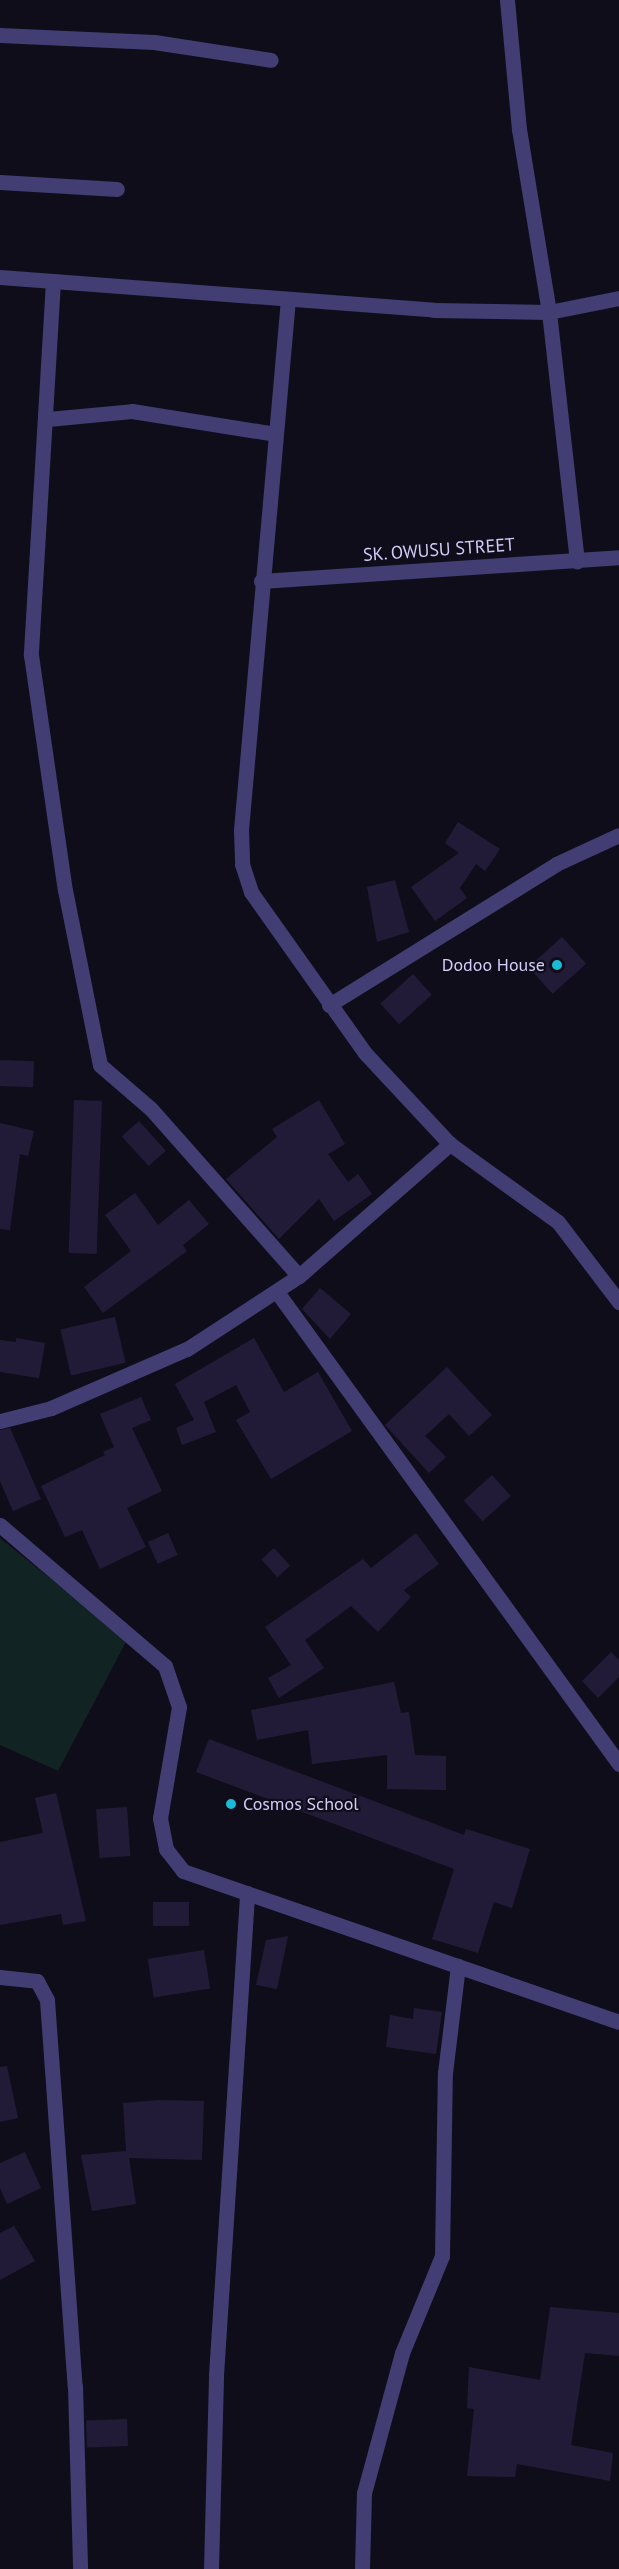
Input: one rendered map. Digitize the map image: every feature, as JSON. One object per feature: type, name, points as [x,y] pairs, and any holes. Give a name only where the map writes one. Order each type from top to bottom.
[{"type":"street","points":[[507,0],[519,129],[549,312],[577,561]]},
{"type":"street","points":[[0,35],[154,42],[271,60]]},
{"type":"street","points":[[0,182],[117,189]]},
{"type":"street","points":[[0,278],[434,310],[549,312],[619,298]]},
{"type":"street","points":[[53,281],[48,419],[31,655],[65,890],[100,1065],[151,1109],[298,1276]]},
{"type":"street","points":[[288,299],[261,581],[242,864],[251,892],[365,1053],[450,1144],[558,1222],[619,1302]]},
{"type":"street","points":[[48,419],[132,411],[275,434]]},
{"type":"street","name":"SK. OWUSU STREET","points":[[261,581],[619,557]]},
{"type":"street","points":[[329,1005],[556,864],[619,835]]},
{"type":"street","points":[[0,1421],[51,1408],[187,1349],[277,1292],[298,1276],[450,1144]]},
{"type":"street","points":[[277,1292],[619,1764]]},
{"type":"street","points":[[0,1525],[165,1666],[179,1707],[160,1818],[166,1850],[183,1871],[619,2022]]},
{"type":"street","points":[[211,2569],[216,2375],[247,1893]]},
{"type":"street","points":[[362,2569],[364,2493],[402,2353],[442,2256],[445,2073],[458,1966]]},
{"type":"street","points":[[0,1977],[37,1981],[47,2000],[75,2386],[80,2569]]},
{"type":"shaded area","points":[[0,1538],[127,1640],[58,1771],[0,1745]]},
{"type":"building","points":[[458,822],[500,849],[485,871],[476,864],[460,888],[467,898],[435,921],[411,887],[459,853],[445,843]]},
{"type":"building","points":[[395,880],[409,932],[377,942],[367,887]]},
{"type":"building","name":"Dodoo House","points":[[562,937],[586,964],[553,994],[529,967]]},
{"type":"building","points":[[413,974],[432,995],[399,1024],[380,1003]]},
{"type":"building","points":[[0,1060],[34,1061],[33,1087],[0,1086]]},
{"type":"building","points":[[74,1100],[102,1101],[97,1254],[69,1253]]},
{"type":"building","points":[[319,1100],[345,1144],[328,1154],[348,1182],[358,1174],[372,1194],[334,1221],[319,1199],[279,1239],[226,1179],[277,1137],[272,1129]]},
{"type":"building","points":[[139,1121],[166,1151],[149,1166],[122,1136]]},
{"type":"building","points":[[0,1123],[34,1131],[28,1156],[20,1154],[10,1230],[0,1229]]},
{"type":"building","points":[[135,1193],[158,1225],[189,1200],[209,1224],[183,1245],[187,1251],[103,1313],[84,1287],[131,1251],[105,1215]]},
{"type":"building","points":[[320,1288],[351,1314],[330,1339],[302,1309]]},
{"type":"building","points":[[115,1317],[126,1363],[71,1375],[60,1330]]},
{"type":"building","points":[[16,1338],[45,1343],[39,1378],[0,1372],[0,1340],[16,1342]]},
{"type":"building","points":[[254,1338],[284,1392],[318,1372],[352,1431],[271,1479],[236,1420],[250,1412],[236,1385],[204,1402],[216,1432],[182,1445],[176,1428],[194,1420],[175,1384]]},
{"type":"building","points":[[447,1367],[492,1415],[469,1436],[449,1414],[425,1436],[446,1457],[429,1473],[385,1425]]},
{"type":"building","points":[[141,1397],[151,1420],[132,1428],[162,1491],[127,1508],[146,1547],[100,1569],[82,1530],[65,1537],[41,1486],[105,1455],[103,1452],[114,1447],[100,1414]]},
{"type":"building","points":[[10,1428],[41,1499],[13,1511],[0,1481],[0,1430]]},
{"type":"building","points":[[492,1475],[511,1496],[482,1521],[464,1500]]},
{"type":"building","points":[[168,1533],[178,1555],[158,1564],[148,1542]]},
{"type":"building","points":[[416,1533],[439,1564],[404,1590],[411,1597],[378,1632],[351,1606],[305,1640],[324,1668],[279,1698],[268,1678],[291,1665],[265,1627],[363,1559],[371,1568]]},
{"type":"building","points":[[274,1548],[290,1566],[277,1577],[261,1559]]},
{"type":"building","points":[[611,1652],[619,1660],[619,1677],[598,1698],[582,1681]]},
{"type":"building","points":[[394,1682],[401,1713],[409,1712],[415,1755],[446,1756],[446,1790],[387,1789],[387,1755],[312,1764],[308,1730],[257,1740],[251,1710]]},
{"type":"building","points":[[209,1739],[464,1835],[466,1829],[530,1849],[512,1908],[494,1902],[478,1953],[432,1939],[454,1869],[196,1772]]},
{"type":"building","points":[[56,1793],[86,1921],[63,1925],[61,1914],[0,1925],[0,1842],[43,1833],[35,1798]]},
{"type":"building","points":[[127,1807],[130,1856],[99,1858],[96,1809]]},
{"type":"building","points":[[153,1902],[189,1902],[189,1926],[153,1926]]},
{"type":"building","points":[[288,1936],[277,1989],[256,1985],[266,1940]]},
{"type":"building","points":[[204,1950],[210,1989],[154,1997],[148,1959]]},
{"type":"building","points":[[414,2008],[442,2012],[436,2054],[386,2047],[390,2015],[413,2019]]},
{"type":"building","points":[[7,2066],[18,2118],[0,2122],[0,2067]]},
{"type":"building","points":[[160,2100],[204,2101],[202,2160],[129,2158],[136,2204],[92,2211],[81,2155],[126,2151],[123,2103]]},
{"type":"building","points":[[25,2152],[41,2188],[7,2204],[0,2188],[0,2163]]},
{"type":"building","points":[[14,2226],[35,2261],[0,2280],[0,2233]]},
{"type":"building","points":[[550,2307],[619,2313],[619,2356],[585,2353],[571,2445],[613,2453],[610,2481],[517,2464],[515,2477],[467,2476],[474,2409],[467,2408],[469,2367],[540,2380]]},
{"type":"building","points":[[127,2419],[128,2446],[87,2447],[86,2420]]},
{"type":"place","name":"Dodoo House","points":[[557,965]]},
{"type":"place","name":"Cosmos School","points":[[231,1804]]}]
